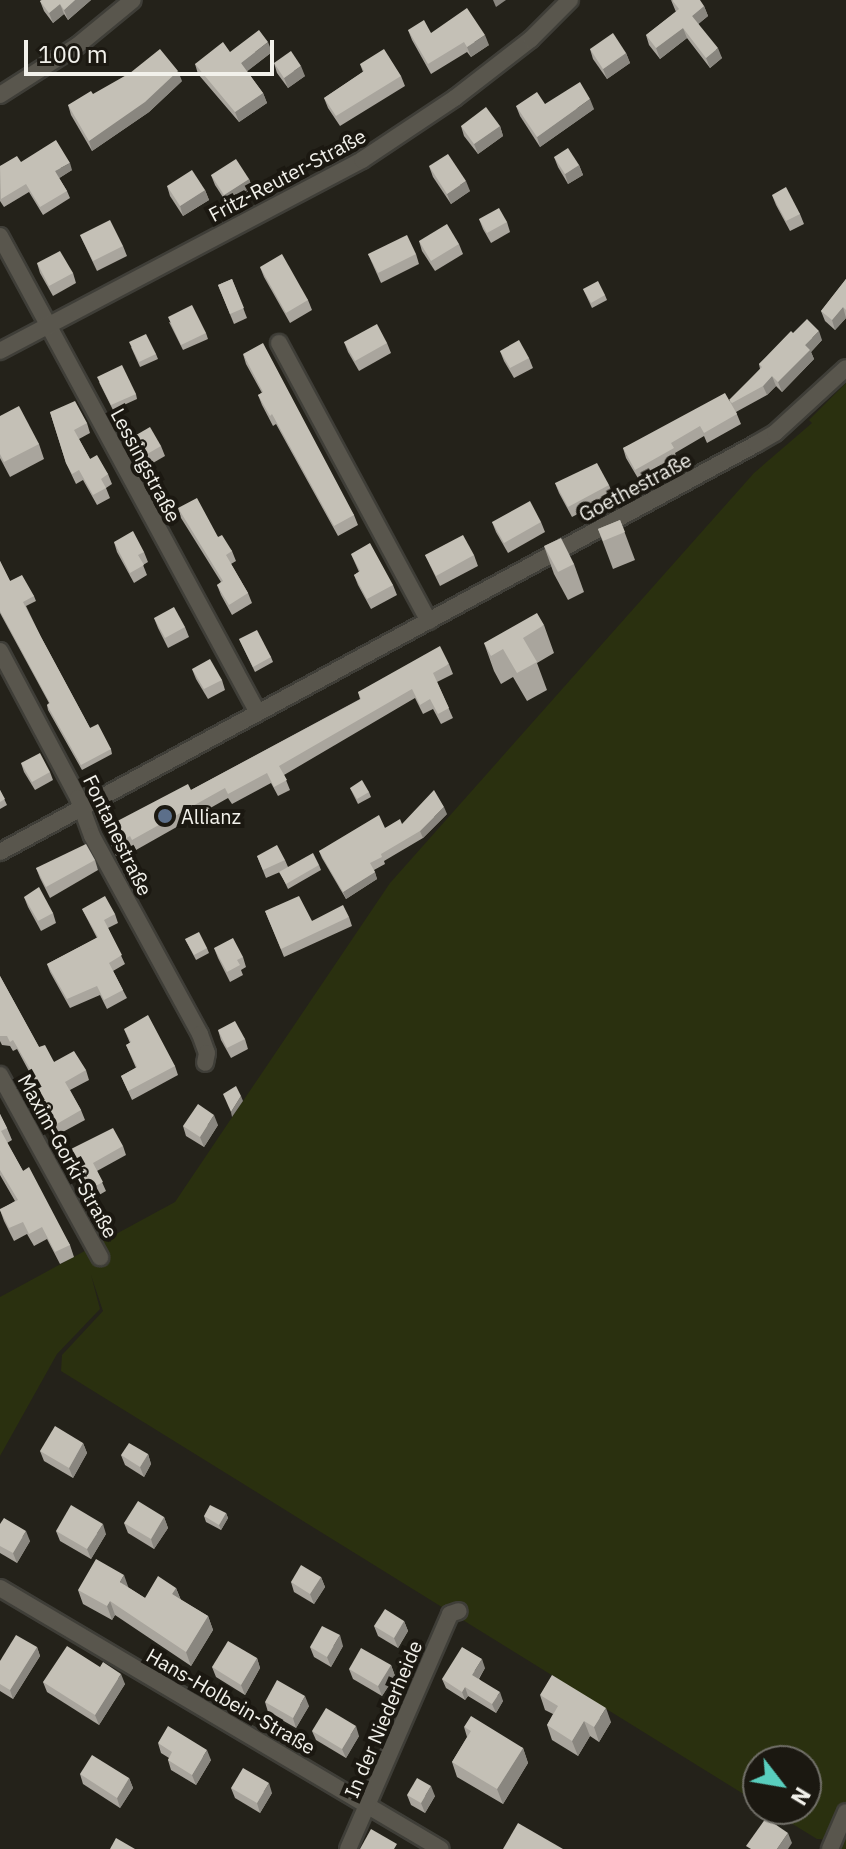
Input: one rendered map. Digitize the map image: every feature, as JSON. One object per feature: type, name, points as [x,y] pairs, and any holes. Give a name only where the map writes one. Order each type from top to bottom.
[{"type":"street","points":[[0,95],[77,46],[133,0]]},
{"type":"street","name":"Fritz-Reuter-Straße","points":[[0,351],[362,160],[455,98],[552,21],[570,0]]},
{"type":"street","name":"Lessingstraße","points":[[0,236],[258,713]]},
{"type":"street","points":[[279,343],[429,621]]},
{"type":"street","name":"Goethestraße","points":[[0,852],[775,433],[846,368]]},
{"type":"street","name":"Fontanestraße","points":[[0,651],[5,672],[82,808],[92,836],[200,1034],[207,1053],[205,1063]]},
{"type":"street","name":"Maxim-Gorki-Straße","points":[[0,1075],[100,1257]]},
{"type":"street","name":"Hans-Holbein-Straße","points":[[0,1588],[441,1849]]},
{"type":"street","name":"In der Niederheide","points":[[348,1849],[450,1614],[459,1611]]},
{"type":"street","points":[[830,1849],[846,1812]]},
{"type":"green space","points":[[846,383],[846,1849],[830,1849],[833,1840],[817,1839],[794,1825],[822,1825],[822,1745],[742,1745],[742,1793],[61,1371],[62,1355],[103,1311],[91,1275],[100,1309],[57,1354],[0,1456],[0,1297],[175,1202],[390,883],[754,473],[812,423],[809,420]]},
{"type":"building","points":[[42,0],[75,0],[64,10],[60,4],[49,13]]},
{"type":"building","points":[[672,0],[700,0],[704,6],[692,16],[718,48],[706,58],[683,28],[656,48],[646,35],[679,9]]},
{"type":"building","points":[[467,8],[485,35],[467,47],[464,42],[428,64],[408,30],[424,20],[431,33]]},
{"type":"building","points":[[259,30],[268,42],[241,63],[263,93],[235,112],[195,64],[223,42],[230,52]]},
{"type":"building","points":[[613,33],[626,53],[603,69],[590,49]]},
{"type":"building","points":[[160,49],[178,71],[145,102],[89,141],[68,105],[130,73]]},
{"type":"building","points":[[384,49],[401,76],[336,116],[324,98],[364,71],[360,64]]},
{"type":"building","points":[[291,51],[301,66],[284,78],[274,63]]},
{"type":"building","points":[[580,82],[590,99],[537,137],[516,106],[537,92],[545,104]]},
{"type":"building","points":[[486,107],[500,126],[474,144],[461,126]]},
{"type":"building","points":[[56,140],[70,163],[55,171],[67,191],[40,207],[26,184],[1,199],[0,166],[17,156],[21,162]]},
{"type":"building","points":[[568,148],[579,165],[565,174],[554,157]]},
{"type":"building","points":[[448,154],[466,181],[447,194],[429,166]]},
{"type":"building","points":[[236,159],[249,179],[224,195],[211,175]]},
{"type":"building","points":[[192,170],[205,190],[180,206],[167,186]]},
{"type":"building","points":[[786,187],[800,214],[786,221],[772,195]]},
{"type":"building","points":[[499,208],[507,222],[487,233],[479,219]]},
{"type":"building","points":[[110,220],[123,246],[93,261],[80,235]]},
{"type":"building","points":[[447,224],[459,244],[431,261],[419,241]]},
{"type":"building","points":[[407,235],[416,254],[378,273],[368,254]]},
{"type":"building","points":[[60,251],[73,273],[49,286],[37,263]]},
{"type":"building","points":[[282,254],[308,300],[286,313],[260,267]]},
{"type":"building","points":[[232,279],[244,308],[230,314],[218,285]]},
{"type":"building","points":[[846,279],[846,310],[843,307],[832,320],[821,311]]},
{"type":"building","points":[[598,281],[605,295],[591,303],[583,289]]},
{"type":"building","points":[[192,305],[206,333],[181,345],[168,317]]},
{"type":"building","points":[[807,319],[819,331],[805,345],[810,350],[778,382],[772,376],[763,386],[732,403],[729,400],[762,367],[759,364]]},
{"type":"building","points":[[377,324],[387,343],[355,361],[344,342]]},
{"type":"building","points":[[146,334],[156,354],[139,362],[129,342]]},
{"type":"building","points":[[519,340],[529,358],[510,368],[500,351]]},
{"type":"building","points":[[263,343],[354,515],[334,526],[272,414],[270,416],[258,395],[263,392],[243,354]]},
{"type":"building","points":[[122,365],[136,394],[111,405],[97,377]]},
{"type":"building","points":[[725,393],[737,414],[704,433],[700,426],[671,443],[674,448],[635,470],[623,448]]},
{"type":"building","points":[[75,401],[87,423],[74,430],[90,459],[97,455],[108,474],[101,479],[106,488],[93,495],[79,470],[72,474],[66,463],[50,412]]},
{"type":"building","points":[[19,406],[39,444],[4,462],[0,454],[0,416]]},
{"type":"building","points":[[150,427],[161,446],[142,457],[131,438]]},
{"type":"building","points":[[597,463],[609,485],[568,507],[555,483]]},
{"type":"building","points":[[197,498],[218,537],[222,535],[232,551],[226,555],[248,593],[229,605],[217,585],[223,581],[178,508]]},
{"type":"building","points":[[530,501],[541,522],[504,543],[492,522]]},
{"type":"building","points":[[620,520],[625,532],[603,541],[598,529]]},
{"type":"building","points":[[133,531],[144,552],[138,555],[144,565],[130,573],[114,542]]},
{"type":"building","points":[[463,535],[474,555],[436,576],[425,555]]},
{"type":"building","points":[[561,538],[574,564],[558,572],[544,546]]},
{"type":"building","points":[[370,543],[393,585],[367,599],[354,575],[360,571],[351,554]]},
{"type":"building","points":[[0,561],[10,581],[22,575],[34,596],[23,602],[90,728],[98,724],[111,749],[81,765],[0,611]]},
{"type":"building","points":[[174,607],[185,627],[165,638],[154,618]]},
{"type":"building","points":[[537,613],[544,625],[523,638],[537,662],[517,673],[503,649],[491,656],[484,643]]},
{"type":"building","points":[[257,630],[271,657],[253,667],[239,639]]},
{"type":"building","points":[[440,646],[449,664],[433,673],[449,708],[438,714],[430,699],[420,705],[412,689],[279,766],[287,780],[274,787],[267,773],[228,794],[225,788],[132,840],[130,836],[112,846],[104,828],[188,784],[191,790],[361,699],[358,692]]},
{"type":"building","points":[[210,659],[222,680],[204,689],[192,669]]},
{"type":"building","points":[[40,753],[50,772],[32,782],[21,763]]},
{"type":"building","points":[[362,780],[369,792],[357,799],[350,788]]},
{"type":"building","points":[[434,790],[444,807],[420,831],[370,863],[375,872],[343,892],[319,851],[379,815],[385,828],[400,819],[402,824]]},
{"type":"building","points":[[86,844],[95,860],[46,887],[36,868]]},
{"type":"building","points":[[277,845],[285,860],[263,870],[257,856]]},
{"type":"building","points":[[313,853],[319,865],[286,884],[279,872]]},
{"type":"building","points":[[39,887],[53,913],[38,921],[24,897]]},
{"type":"building","points":[[105,896],[115,914],[104,920],[122,955],[109,963],[123,990],[104,1000],[97,986],[67,999],[47,964],[98,937],[82,909]]},
{"type":"building","points":[[299,896],[312,921],[343,905],[349,917],[281,949],[265,911]]},
{"type":"building","points":[[199,932],[207,948],[194,955],[185,939]]},
{"type":"building","points":[[233,938],[243,957],[237,960],[240,965],[227,972],[214,948]]},
{"type":"building","points":[[0,976],[39,1047],[45,1045],[54,1062],[74,1051],[86,1070],[65,1082],[81,1110],[55,1125],[47,1109],[42,1112],[38,1109],[22,1080],[33,1074],[13,1040],[10,1042],[7,1036],[0,1036]]},
{"type":"building","points":[[148,1015],[175,1066],[128,1091],[121,1076],[137,1067],[126,1045],[131,1042],[124,1029]]},
{"type":"building","points":[[235,1021],[245,1039],[227,1048],[218,1030]]},
{"type":"building","points":[[236,1086],[241,1096],[231,1112],[223,1094]]},
{"type":"building","points":[[198,1104],[214,1115],[200,1137],[183,1126]]},
{"type":"building","points":[[0,1114],[7,1128],[1,1131],[23,1171],[29,1167],[70,1245],[55,1252],[42,1227],[29,1234],[23,1222],[9,1228],[0,1210],[18,1200],[0,1170]]},
{"type":"building","points":[[113,1128],[123,1146],[93,1163],[103,1182],[90,1189],[85,1180],[79,1183],[65,1158],[71,1155],[69,1150]]},
{"type":"building","points":[[55,1426],[83,1443],[69,1468],[40,1451]]},
{"type":"building","points":[[129,1443],[148,1454],[140,1467],[121,1455]]},
{"type":"building","points":[[138,1501],[164,1517],[151,1539],[124,1523]]},
{"type":"building","points":[[71,1505],[103,1524],[87,1549],[56,1531]]},
{"type":"building","points":[[210,1505],[226,1513],[219,1525],[204,1516]]},
{"type":"building","points":[[4,1518],[26,1531],[13,1553],[0,1546],[0,1524]]},
{"type":"building","points":[[96,1559],[124,1575],[120,1582],[145,1598],[158,1576],[176,1588],[172,1594],[208,1616],[186,1652],[110,1601],[107,1606],[78,1590]]},
{"type":"building","points":[[301,1565],[321,1577],[310,1594],[291,1582]]},
{"type":"building","points":[[385,1609],[404,1621],[394,1638],[374,1626]]},
{"type":"building","points":[[322,1626],[340,1635],[327,1657],[310,1647]]},
{"type":"building","points":[[16,1635],[37,1647],[10,1690],[0,1684],[0,1661]]},
{"type":"building","points":[[228,1641],[257,1658],[241,1685],[212,1667]]},
{"type":"building","points":[[67,1646],[100,1667],[103,1662],[121,1674],[95,1715],[43,1682]]},
{"type":"building","points":[[462,1647],[482,1659],[472,1675],[500,1692],[492,1704],[465,1687],[462,1692],[442,1679]]},
{"type":"building","points":[[361,1648],[391,1665],[378,1686],[349,1669]]},
{"type":"building","points":[[552,1675],[606,1708],[594,1727],[584,1721],[572,1741],[547,1725],[558,1706],[540,1695]]},
{"type":"building","points":[[277,1680],[305,1696],[293,1718],[265,1702]]},
{"type":"building","points":[[326,1708],[356,1726],[342,1749],[312,1731]]},
{"type":"building","points":[[471,1716],[523,1748],[497,1789],[452,1762],[471,1731],[464,1727]]},
{"type":"building","points":[[168,1726],[207,1750],[192,1775],[168,1760],[172,1752],[158,1743]]},
{"type":"building","points":[[92,1755],[129,1778],[117,1798],[80,1774]]},
{"type":"building","points":[[243,1768],[269,1783],[257,1803],[231,1788]]},
{"type":"building","points":[[417,1778],[431,1786],[421,1803],[407,1795]]},
{"type":"building","points":[[518,1823],[563,1849],[503,1849]]},
{"type":"building","points":[[761,1825],[776,1825],[788,1833],[777,1849],[751,1849],[746,1846]]},
{"type":"building","points":[[371,1829],[397,1844],[394,1849],[360,1849]]},
{"type":"building","points":[[116,1838],[135,1849],[110,1849]]},
{"type":"place","name":"Allianz","points":[[165,816]]}]
